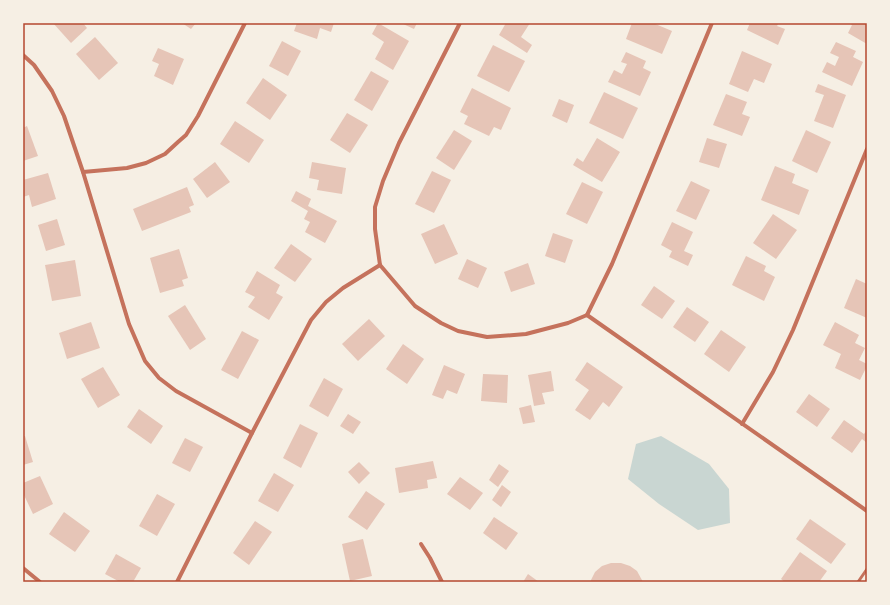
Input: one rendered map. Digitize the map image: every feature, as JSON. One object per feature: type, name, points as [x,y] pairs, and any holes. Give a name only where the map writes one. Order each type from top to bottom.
[{"type":"street","points":[[83,172],[127,168],[146,163],[165,154],[186,135],[198,116],[245,23]]},
{"type":"street","points":[[460,23],[399,143],[383,180],[375,207],[375,229],[380,265],[415,306],[441,323],[458,331],[487,337],[526,334],[568,324],[587,315],[612,264],[712,23]]},
{"type":"street","points":[[23,55],[34,65],[52,91],[64,116],[83,172],[129,324],[145,361],[159,378],[176,391],[252,433]]},
{"type":"street","points":[[742,424],[773,372],[793,330],[867,149]]},
{"type":"street","points":[[177,582],[311,320],[326,302],[343,288],[380,265]]},
{"type":"street","points":[[587,315],[867,511]]},
{"type":"street","points":[[421,544],[442,582]]},
{"type":"street","points":[[23,568],[40,582]]},
{"type":"lane","points":[[858,582],[867,569]]},
{"type":"shaded area","points":[[661,436],[709,464],[729,489],[730,523],[698,530],[659,504],[628,479],[636,444]]},
{"type":"building","points":[[53,23],[83,23],[87,28],[71,43]]},
{"type":"building","points":[[182,23],[196,23],[191,29]]},
{"type":"building","points":[[297,23],[334,23],[331,32],[320,28],[317,39],[294,31]]},
{"type":"building","points":[[378,23],[409,41],[393,70],[375,59],[384,42],[372,34]]},
{"type":"building","points":[[401,23],[417,23],[414,29]]},
{"type":"building","points":[[506,23],[530,23],[521,37],[532,45],[527,53],[499,35]]},
{"type":"building","points":[[632,23],[653,23],[672,31],[662,54],[626,39]]},
{"type":"building","points":[[750,23],[779,23],[777,26],[785,29],[778,45],[747,30]]},
{"type":"building","points":[[849,23],[867,23],[867,44],[848,33],[852,25]]},
{"type":"building","points":[[95,37],[118,63],[99,80],[76,54]]},
{"type":"building","points":[[282,41],[301,51],[288,76],[269,66]]},
{"type":"building","points":[[836,42],[856,51],[853,57],[863,62],[852,86],[822,72],[827,62],[835,66],[839,57],[830,53]]},
{"type":"building","points":[[493,45],[525,61],[509,92],[477,76]]},
{"type":"building","points":[[158,48],[184,59],[173,85],[154,76],[159,64],[152,61]]},
{"type":"building","points":[[742,51],[772,64],[764,83],[754,79],[748,92],[729,84]]},
{"type":"building","points":[[626,52],[646,61],[643,68],[651,72],[640,96],[608,82],[614,70],[622,74],[627,64],[621,62]]},
{"type":"building","points":[[371,71],[389,81],[372,111],[354,100]]},
{"type":"building","points":[[263,78],[287,95],[270,120],[246,103]]},
{"type":"building","points":[[818,84],[846,95],[833,128],[814,121],[824,95],[815,92]]},
{"type":"building","points":[[472,88],[511,108],[501,130],[494,127],[489,136],[464,124],[468,116],[460,112]]},
{"type":"building","points":[[604,92],[638,108],[623,139],[589,123]]},
{"type":"building","points":[[726,94],[747,102],[742,114],[750,117],[742,136],[713,125]]},
{"type":"building","points":[[559,99],[574,105],[567,123],[552,116]]},
{"type":"building","points":[[347,113],[368,125],[350,153],[330,140]]},
{"type":"building","points":[[235,121],[264,140],[249,163],[220,144]]},
{"type":"building","points":[[27,126],[38,156],[23,161],[23,128]]},
{"type":"building","points":[[454,130],[472,141],[454,170],[436,158]]},
{"type":"building","points":[[806,130],[831,142],[817,173],[792,161]]},
{"type":"building","points":[[597,138],[620,152],[602,182],[573,165],[577,158],[583,162]]},
{"type":"building","points":[[707,138],[727,144],[719,168],[699,162]]},
{"type":"building","points":[[215,162],[230,182],[207,198],[193,179]]},
{"type":"building","points":[[312,162],[346,168],[342,194],[317,190],[319,180],[309,178]]},
{"type":"building","points":[[775,166],[795,174],[792,183],[809,190],[799,215],[761,200]]},
{"type":"building","points":[[432,171],[451,180],[434,213],[415,204]]},
{"type":"building","points":[[48,173],[56,199],[32,207],[29,195],[23,197],[23,180]]},
{"type":"building","points":[[691,181],[710,190],[696,220],[676,211]]},
{"type":"building","points":[[582,182],[603,192],[587,224],[566,214]]},
{"type":"building","points":[[187,187],[194,205],[189,207],[191,212],[142,231],[133,209]]},
{"type":"building","points":[[296,191],[311,199],[308,206],[337,221],[325,243],[305,232],[310,222],[304,219],[308,211],[291,201]]},
{"type":"building","points":[[773,214],[797,230],[776,259],[753,243]]},
{"type":"building","points":[[57,219],[65,245],[46,251],[38,225]]},
{"type":"building","points":[[672,222],[693,232],[684,251],[693,255],[688,266],[669,257],[672,251],[661,245]]},
{"type":"building","points":[[444,224],[458,254],[435,264],[421,234]]},
{"type":"building","points":[[553,233],[573,240],[565,263],[545,256]]},
{"type":"building","points":[[291,244],[312,259],[295,282],[274,268]]},
{"type":"building","points":[[179,249],[188,278],[182,280],[184,286],[160,293],[150,258]]},
{"type":"building","points":[[746,256],[766,266],[764,271],[775,277],[764,301],[732,285]]},
{"type":"building","points":[[467,259],[487,268],[478,288],[458,279]]},
{"type":"building","points":[[75,260],[81,296],[52,301],[45,265]]},
{"type":"building","points":[[528,263],[535,284],[511,292],[504,272]]},
{"type":"building","points":[[257,271],[280,285],[276,293],[283,297],[269,320],[248,307],[255,297],[245,292]]},
{"type":"building","points":[[856,279],[867,284],[867,318],[844,308]]},
{"type":"building","points":[[654,286],[675,301],[662,319],[641,305]]},
{"type":"building","points":[[185,305],[206,339],[190,350],[168,316]]},
{"type":"building","points":[[687,307],[709,322],[695,342],[673,327]]},
{"type":"building","points":[[369,319],[385,336],[358,361],[342,344]]},
{"type":"building","points":[[91,322],[100,348],[67,359],[59,333]]},
{"type":"building","points":[[835,322],[859,335],[855,343],[865,348],[859,360],[867,364],[867,366],[860,380],[835,368],[841,354],[823,345]]},
{"type":"building","points":[[721,330],[746,347],[729,372],[704,354]]},
{"type":"building","points":[[242,331],[259,340],[238,379],[221,370]]},
{"type":"building","points":[[403,344],[424,359],[407,384],[386,369]]},
{"type":"building","points":[[587,362],[623,387],[609,407],[603,402],[590,420],[575,410],[589,390],[575,380]]},
{"type":"building","points":[[444,365],[465,374],[457,394],[447,390],[443,399],[432,395]]},
{"type":"building","points":[[103,367],[120,395],[98,408],[81,379]]},
{"type":"building","points":[[551,371],[554,391],[542,393],[545,404],[534,406],[528,375]]},
{"type":"building","points":[[483,374],[508,375],[507,403],[481,401]]},
{"type":"building","points":[[324,378],[343,389],[328,417],[309,406]]},
{"type":"building","points":[[809,394],[830,409],[817,427],[796,412]]},
{"type":"building","points":[[531,405],[535,422],[523,424],[519,408]]},
{"type":"building","points":[[139,409],[163,426],[151,444],[127,427]]},
{"type":"building","points":[[348,414],[361,422],[353,434],[340,426]]},
{"type":"building","points":[[844,420],[864,434],[867,430],[867,443],[862,439],[852,453],[831,438]]},
{"type":"building","points":[[300,424],[318,433],[301,468],[283,458]]},
{"type":"building","points":[[23,436],[25,436],[33,462],[23,465]]},
{"type":"building","points":[[185,438],[203,447],[190,472],[172,463]]},
{"type":"building","points":[[433,461],[437,478],[427,480],[428,488],[399,493],[395,468]]},
{"type":"building","points":[[359,462],[370,473],[359,484],[348,472]]},
{"type":"building","points":[[499,464],[509,471],[498,487],[489,480]]},
{"type":"building","points":[[274,473],[294,485],[278,512],[258,501]]},
{"type":"building","points":[[40,476],[53,504],[33,514],[23,493],[23,483]]},
{"type":"building","points":[[460,477],[483,493],[470,510],[447,494]]},
{"type":"building","points":[[502,485],[511,492],[501,507],[492,500]]},
{"type":"building","points":[[366,491],[385,504],[367,530],[348,517]]},
{"type":"building","points":[[157,494],[175,504],[157,536],[139,526]]},
{"type":"building","points":[[64,512],[90,531],[75,552],[49,534]]},
{"type":"building","points":[[494,517],[518,533],[506,550],[483,533]]},
{"type":"building","points":[[810,519],[846,544],[831,564],[796,539]]},
{"type":"building","points":[[255,521],[272,532],[249,565],[233,553]]},
{"type":"building","points":[[363,539],[372,576],[350,581],[342,544]]},
{"type":"building","points":[[800,552],[827,571],[819,582],[785,582],[781,579]]},
{"type":"building","points":[[116,554],[141,568],[133,582],[120,582],[105,574]]},
{"type":"building","points":[[611,563],[621,563],[630,566],[637,571],[643,582],[590,582],[595,572],[602,566]]},
{"type":"building","points":[[528,574],[539,582],[523,582]]}]
